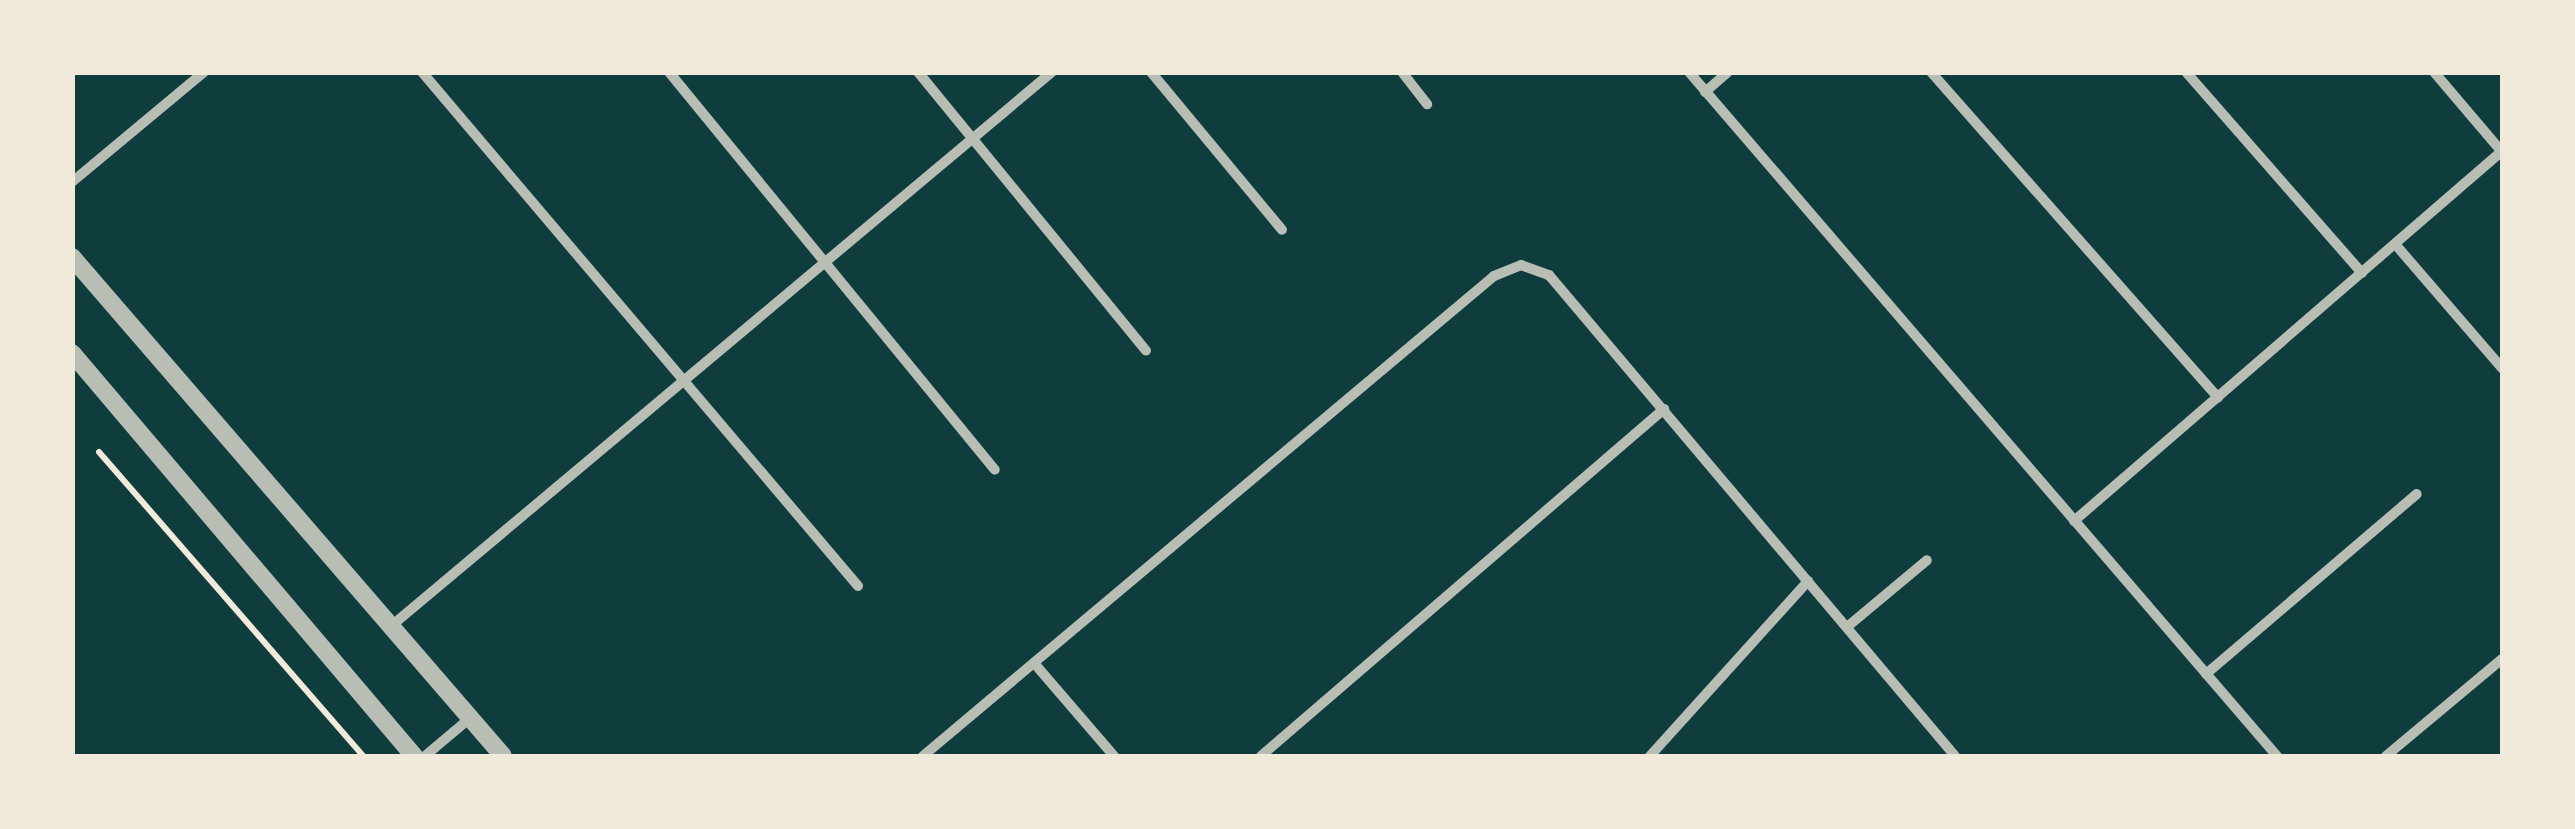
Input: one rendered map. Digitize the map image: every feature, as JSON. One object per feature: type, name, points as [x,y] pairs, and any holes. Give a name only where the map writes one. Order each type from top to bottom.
[{"type":"street","points":[[72,182],[204,72]]},
{"type":"street","points":[[422,72],[858,586]]},
{"type":"street","points":[[668,72],[995,470]]},
{"type":"street","points":[[918,72],[1146,351]]},
{"type":"street","points":[[390,627],[1052,72]]},
{"type":"street","points":[[1152,72],[1282,230]]},
{"type":"street","points":[[1402,72],[1428,104]]},
{"type":"street","points":[[1689,72],[2277,756]]},
{"type":"street","points":[[1706,92],[1728,72]]},
{"type":"street","points":[[1931,72],[2218,397]]},
{"type":"street","points":[[2186,72],[2362,273]]},
{"type":"street","points":[[2074,521],[2502,152],[2434,72]]},
{"type":"street","points":[[2396,244],[2502,368]]},
{"type":"street","points":[[72,257],[503,756]]},
{"type":"street","points":[[923,756],[1494,276],[1521,266],[1549,274],[1955,756]]},
{"type":"street","points":[[72,353],[414,756]]},
{"type":"street","points":[[1261,756],[1664,410]]},
{"type":"street","points":[[2206,674],[2418,494]]},
{"type":"street","points":[[1847,628],[1928,560]]},
{"type":"street","points":[[1650,756],[1808,581]]},
{"type":"street","points":[[2386,756],[2502,659]]},
{"type":"street","points":[[1034,663],[1114,756]]},
{"type":"street","points":[[424,756],[469,719]]},
{"type":"path","points":[[100,452],[363,756]]}]
